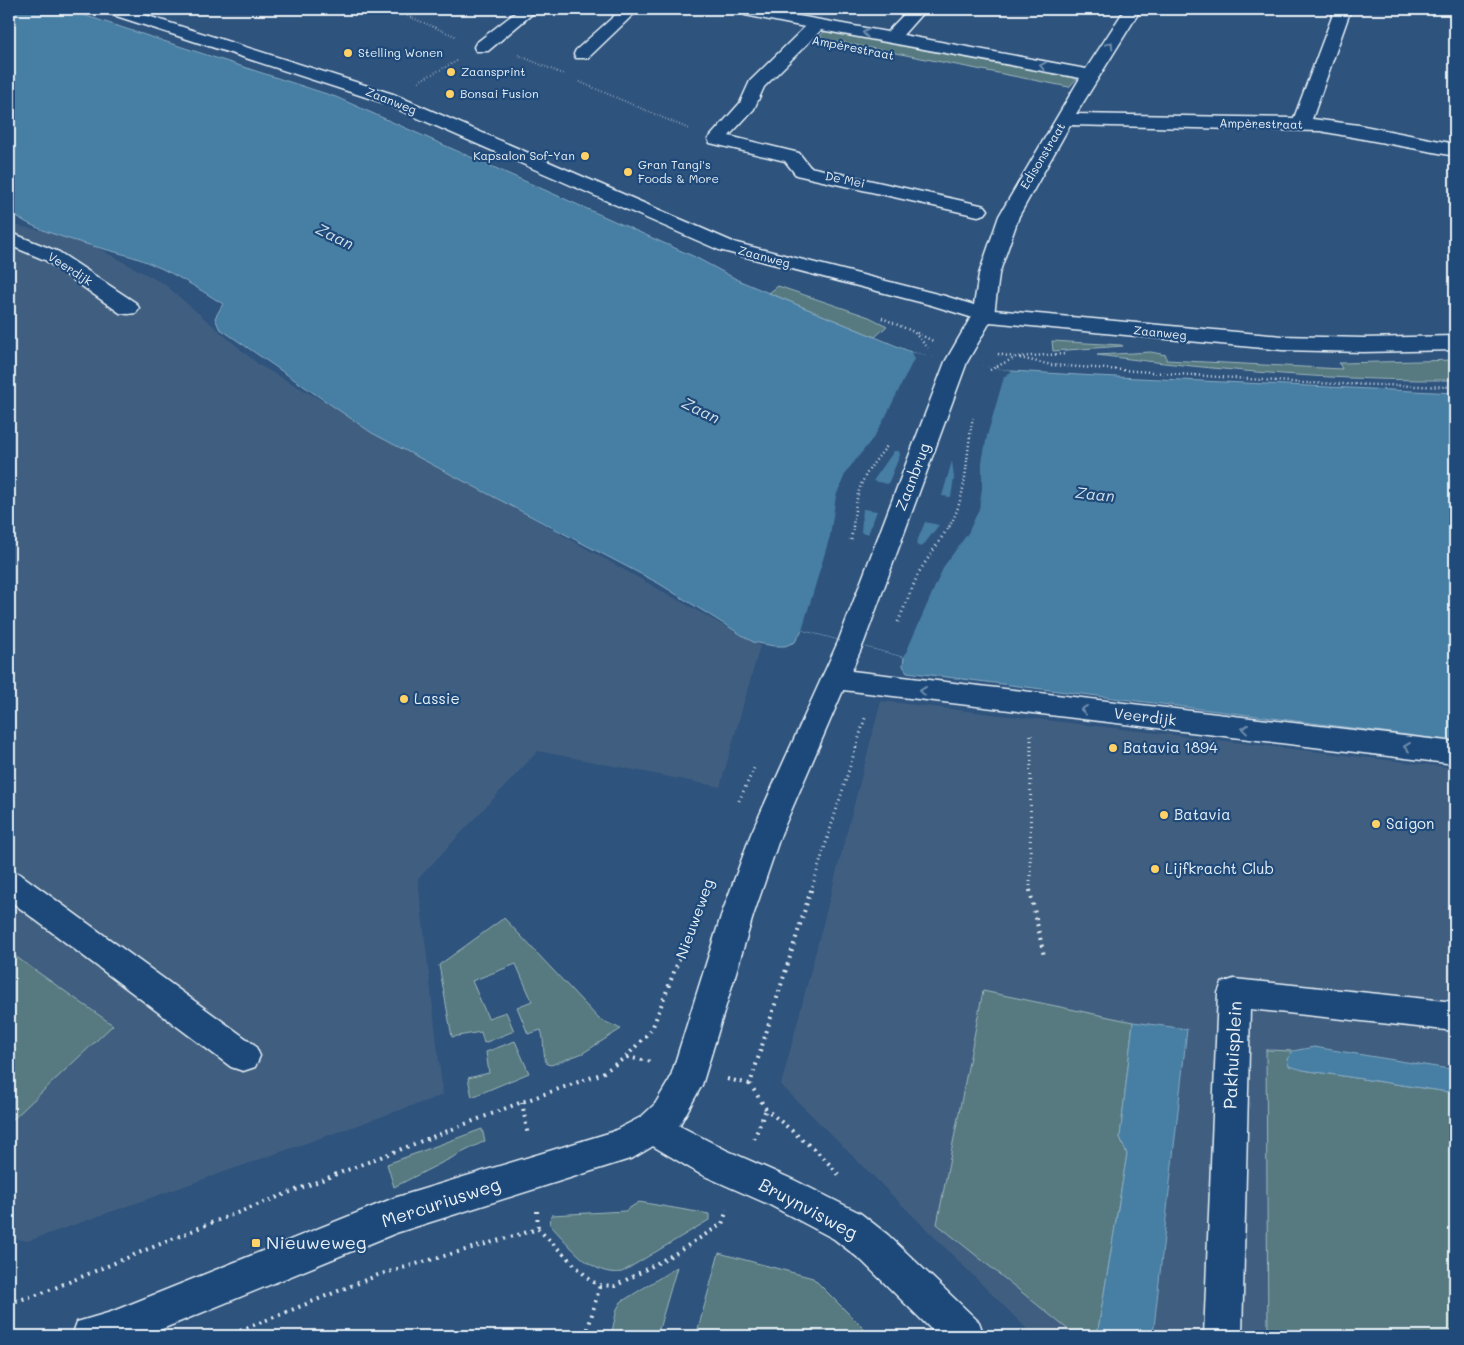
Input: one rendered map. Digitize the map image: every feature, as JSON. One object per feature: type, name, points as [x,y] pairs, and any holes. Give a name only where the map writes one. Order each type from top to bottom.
[{"type":"street","name":"Zaanweg","points":[[110,9],[386,98],[726,246],[754,256],[938,300],[983,315],[1282,343],[1362,345],[1455,343]]},
{"type":"street","points":[[482,48],[530,9]]},
{"type":"street","points":[[582,54],[631,9]]},
{"type":"street","points":[[892,37],[918,9]]},
{"type":"street","name":"Edisonstraat","points":[[983,315],[989,274],[1009,216],[1080,92],[1133,9]]},
{"type":"street","points":[[1301,124],[1343,9]]},
{"type":"street","name":"Ampèrestraat","points":[[752,10],[817,24],[1091,75]]},
{"type":"street","points":[[718,139],[748,105],[756,85],[817,24]]},
{"type":"street","name":"Ampèrestraat","points":[[804,38],[851,48]]},
{"type":"street","points":[[1061,88],[1080,92]]},
{"type":"street","name":"Ampèrestraat","points":[[1065,120],[1114,123],[1301,124],[1339,128],[1455,150]]},
{"type":"street","name":"De Mei","points":[[718,139],[792,158],[803,171],[978,210]]},
{"type":"street","name":"Veerdijk","points":[[9,238],[52,256],[128,308]]},
{"type":"street","name":"Zaanbrug","points":[[835,679],[851,642],[956,362],[983,315]]},
{"type":"street","points":[[653,1128],[677,1101],[691,1070],[737,916],[766,834],[835,679]]},
{"type":"street","name":"Veerdijk","points":[[835,679],[871,685],[1455,753]]},
{"type":"street","points":[[9,883],[243,1056]]},
{"type":"street","name":"Pakhuisplein","points":[[1223,1336],[1234,994],[1455,1017]]},
{"type":"street","name":"Bruynvisweg","points":[[653,1128],[713,1162],[847,1226],[875,1248],[965,1336]]},
{"type":"street","name":"Mercuriusweg","points":[[91,1336],[120,1327],[394,1216],[620,1146],[653,1128]]},
{"type":"path","points":[[391,9],[482,48],[514,53],[569,77]]},
{"type":"path","points":[[386,98],[482,48]]},
{"type":"path","points":[[578,81],[687,129],[718,139]]},
{"type":"path","points":[[909,329],[925,342],[932,356]]},
{"type":"path","points":[[986,373],[992,368],[1016,357],[1052,365],[1251,380],[1407,388],[1455,387]]},
{"type":"path","points":[[896,625],[922,568],[950,526],[958,510],[964,492],[967,449],[974,415]]},
{"type":"path","points":[[766,1109],[750,1084],[862,729],[871,685]]},
{"type":"path","points":[[1031,703],[1030,896],[1044,956]]},
{"type":"path","points":[[738,804],[758,760]]},
{"type":"path","name":"Nieuweweg","points":[[9,1303],[40,1294],[206,1225],[522,1102],[601,1074],[626,1057],[652,1029],[693,924]]},
{"type":"path","points":[[227,1336],[378,1275],[538,1229],[591,1281],[600,1285],[614,1286],[676,1253],[722,1224],[740,1174]]},
{"type":"path","points":[[586,1336],[600,1285]]},
{"type":"shaded area","points":[[9,224],[81,239],[164,284],[259,365],[760,646],[720,787],[538,751],[418,879],[443,1095],[28,1241],[9,1238]]},
{"type":"shaded area","points":[[881,701],[1455,768],[1455,1336],[1034,1336],[781,1085]]},
{"type":"green space","points":[[836,30],[1079,76],[1069,87],[824,39],[820,36],[824,32]]},
{"type":"green space","points":[[778,286],[869,317],[887,326],[875,337],[769,293]]},
{"type":"green space","points":[[1052,341],[1121,345],[1123,346],[1053,351]]},
{"type":"green space","points":[[1151,352],[1166,355],[1166,360],[1342,369],[1339,363],[1455,360],[1455,380],[1365,379],[1276,374],[1097,355]]},
{"type":"green space","points":[[504,918],[599,1019],[621,1029],[583,1053],[551,1065],[547,1064],[541,1030],[528,1034],[517,1007],[532,1001],[516,964],[472,981],[488,1018],[506,1012],[514,1031],[484,1043],[481,1032],[452,1037],[439,965]]},
{"type":"green space","points":[[9,952],[113,1025],[9,1123]]},
{"type":"green space","points":[[983,991],[1133,1022],[1120,1137],[1127,1154],[1097,1336],[1076,1336],[937,1224]]},
{"type":"green space","points":[[515,1041],[529,1073],[472,1097],[468,1078],[489,1073],[486,1052]]},
{"type":"green space","points":[[1266,1050],[1293,1051],[1288,1059],[1303,1070],[1455,1093],[1455,1336],[1268,1336]]},
{"type":"green space","points":[[482,1129],[485,1141],[394,1187],[387,1164]]},
{"type":"green space","points":[[639,1202],[709,1214],[709,1220],[622,1272],[600,1270],[591,1265],[573,1250],[550,1225],[551,1215],[625,1211]]},
{"type":"green space","points":[[719,1253],[813,1278],[871,1336],[696,1336]]},
{"type":"green space","points":[[677,1267],[657,1336],[611,1336],[617,1309],[621,1302]]},
{"type":"water","name":"Zaan","points":[[9,9],[65,9],[336,97],[695,257],[740,281],[911,352],[956,362],[1012,371],[1455,393],[1455,741],[907,672],[903,666],[904,657],[802,630],[795,642],[785,646],[753,642],[658,583],[372,433],[219,328],[215,318],[223,304],[192,285],[161,268],[139,259],[51,233],[33,226],[20,218],[11,210],[9,202],[12,188],[9,182]]},
{"type":"water","points":[[1133,1022],[1187,1029],[1153,1336],[1097,1336],[1127,1154],[1120,1137]]},
{"type":"water","points":[[1314,1047],[1455,1070],[1455,1093],[1303,1070],[1289,1066],[1287,1059],[1293,1051]]},
{"type":"pier","points":[[911,352],[1012,371],[1004,377],[987,436],[982,462],[982,488],[979,509],[968,533],[944,566],[904,657],[802,630],[830,536],[836,496],[846,472],[874,437],[886,416],[914,359]],"holes":[[[894,451],[899,451],[900,455],[888,484],[873,481]],[[952,461],[954,478],[951,497],[942,496]],[[863,509],[877,511],[868,534],[861,532]],[[925,522],[939,525],[922,547],[916,544]]]},
{"type":"place","name":"Stelling Wonen","points":[[348,53]]},
{"type":"place","name":"Zaansprint","points":[[451,72]]},
{"type":"place","name":"Bonsai Fusion","points":[[450,94]]},
{"type":"place","name":"Kapsalon Sof-Yan","points":[[585,156]]},
{"type":"place","name":"Gran Tangi's Foods & More","points":[[628,172]]},
{"type":"place","name":"Lassie","points":[[404,699]]},
{"type":"place","name":"Batavia 1894","points":[[1113,748]]},
{"type":"place","name":"Batavia","points":[[1164,815]]},
{"type":"place","name":"Saigon","points":[[1376,824]]},
{"type":"place","name":"Lijfkracht Club","points":[[1155,869]]},
{"type":"place","name":"Nieuweweg","points":[[256,1243]]}]
